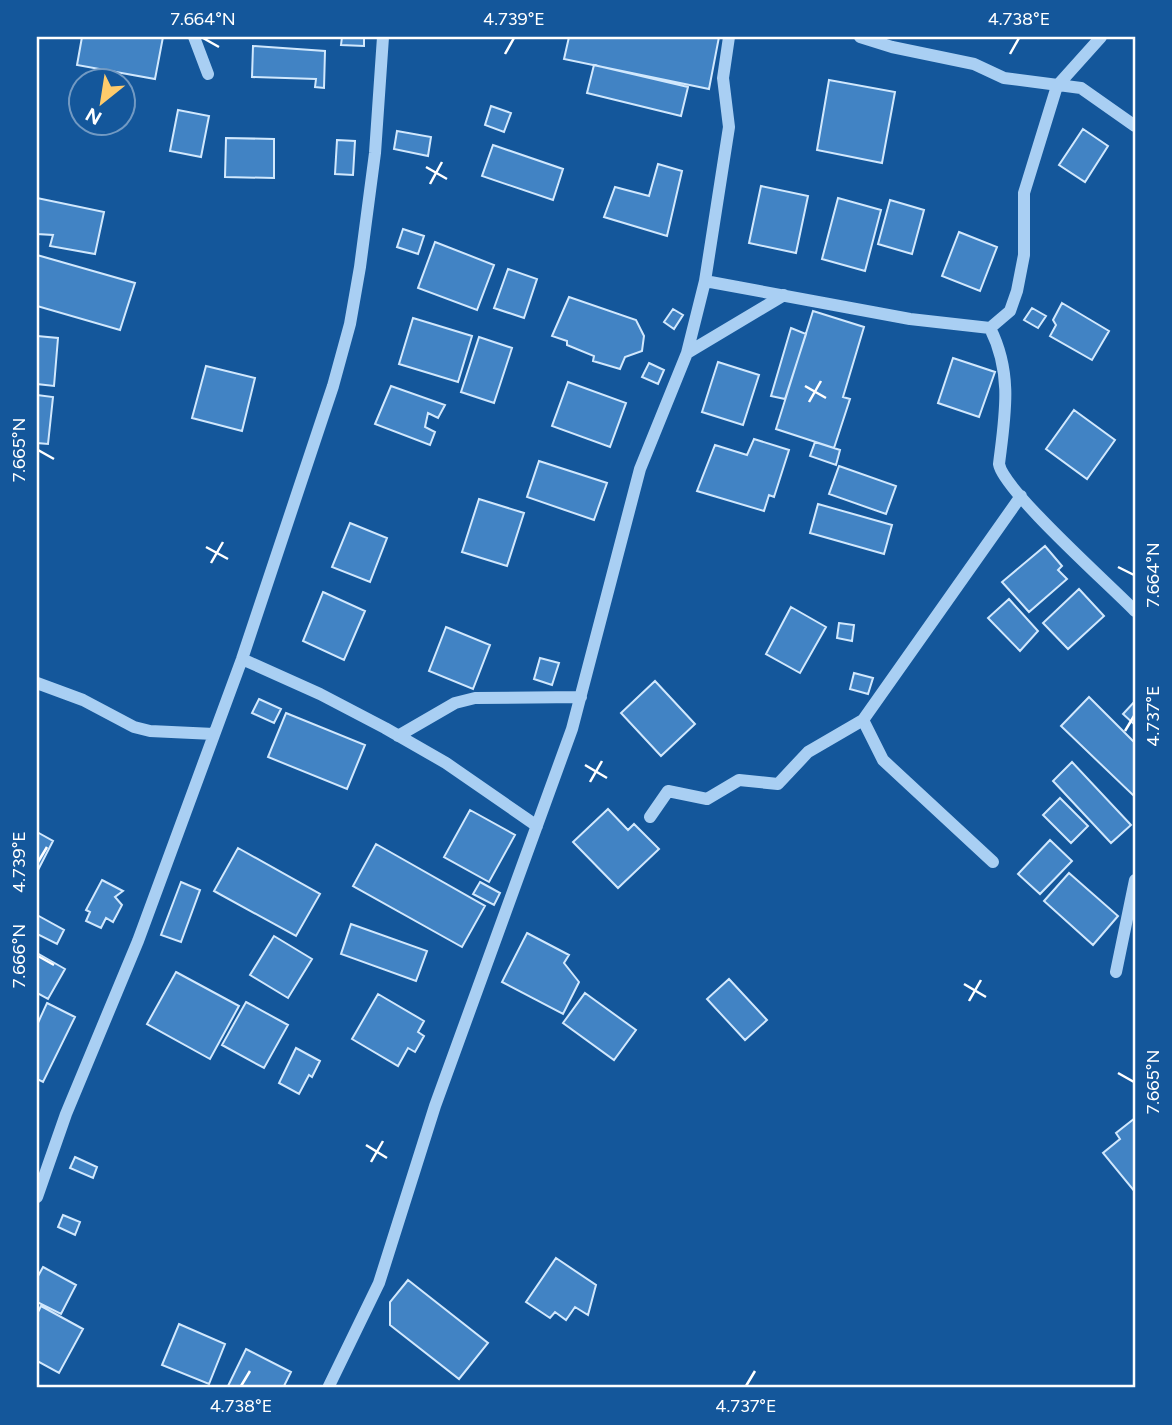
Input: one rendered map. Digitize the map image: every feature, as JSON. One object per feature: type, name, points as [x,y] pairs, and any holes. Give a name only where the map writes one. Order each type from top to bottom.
[{"type":"street","points":[[194,37],[208,74]]},
{"type":"street","points":[[37,1197],[66,1114],[138,941],[242,659],[313,450],[350,324],[375,153],[383,37]]},
{"type":"street","points":[[328,1388],[379,1283],[435,1106],[572,729],[640,469],[687,353],[705,281],[729,127],[723,78],[729,37]]},
{"type":"street","points":[[860,37],[892,47],[974,64],[1004,78],[1081,89],[1135,126]]},
{"type":"street","points":[[705,281],[910,319],[990,328],[1010,311],[1017,291],[1024,255],[1024,193],[1057,86],[1101,37]]},
{"type":"street","points":[[687,353],[783,295]]},
{"type":"street","points":[[990,328],[1001,350],[1006,377],[1000,471],[1003,477],[1135,611]]},
{"type":"street","points":[[650,817],[668,791],[707,799],[739,780],[778,784],[808,752],[863,720],[1021,496]]},
{"type":"street","points":[[242,659],[320,694],[446,763],[537,826]]},
{"type":"street","points":[[37,683],[83,701],[134,727],[150,731],[214,734]]},
{"type":"street","points":[[398,736],[455,703],[475,698],[581,697]]},
{"type":"street","points":[[863,720],[883,760],[993,862]]},
{"type":"street","points":[[1116,972],[1135,880]]},
{"type":"building","points":[[82,37],[163,37],[155,79],[136,76],[136,66],[77,65]]},
{"type":"building","points":[[342,37],[364,37],[364,46],[341,45]]},
{"type":"building","points":[[569,37],[719,37],[709,89],[564,59]]},
{"type":"building","points":[[253,46],[325,51],[324,88],[315,87],[316,79],[252,77]]},
{"type":"building","points":[[594,65],[688,87],[681,116],[587,93]]},
{"type":"building","points":[[829,80],[895,92],[882,163],[817,150]]},
{"type":"building","points":[[491,106],[511,113],[504,132],[485,125]]},
{"type":"building","points":[[178,110],[209,116],[201,157],[170,151]]},
{"type":"building","points":[[1083,129],[1108,146],[1085,182],[1059,165]]},
{"type":"building","points":[[397,131],[431,137],[428,156],[394,149]]},
{"type":"building","points":[[226,138],[274,139],[274,178],[225,177]]},
{"type":"building","points":[[337,140],[355,141],[353,175],[335,174]]},
{"type":"building","points":[[493,145],[563,169],[553,200],[482,176]]},
{"type":"building","points":[[658,164],[682,171],[667,236],[604,217],[615,187],[649,196]]},
{"type":"building","points":[[761,186],[808,196],[796,253],[749,243]]},
{"type":"building","points":[[37,198],[104,212],[95,254],[50,246],[53,235],[37,234]]},
{"type":"building","points":[[838,198],[881,210],[865,271],[822,259]]},
{"type":"building","points":[[890,200],[924,210],[912,254],[878,244]]},
{"type":"building","points":[[403,229],[424,236],[418,254],[397,247]]},
{"type":"building","points":[[959,232],[997,247],[980,291],[942,276]]},
{"type":"building","points":[[435,242],[494,265],[477,310],[418,288]]},
{"type":"building","points":[[37,255],[135,283],[120,330],[37,306]]},
{"type":"building","points":[[508,269],[537,279],[524,318],[494,308]]},
{"type":"building","points":[[569,297],[636,320],[644,336],[642,351],[625,357],[620,369],[593,361],[594,356],[552,336]]},
{"type":"building","points":[[1062,303],[1109,331],[1092,360],[1050,336],[1056,325],[1053,320]]},
{"type":"building","points":[[1032,308],[1046,316],[1038,328],[1024,320]]},
{"type":"building","points":[[673,309],[683,315],[674,329],[664,322]]},
{"type":"building","points":[[813,311],[864,327],[843,397],[850,399],[834,448],[776,429]]},
{"type":"building","points":[[413,318],[472,336],[458,382],[399,364]]},
{"type":"building","points":[[791,328],[806,334],[785,399],[771,396]]},
{"type":"building","points":[[37,336],[58,338],[54,386],[37,384]]},
{"type":"building","points":[[479,337],[512,348],[494,403],[461,392]]},
{"type":"building","points":[[953,358],[995,372],[979,417],[938,403]]},
{"type":"building","points":[[718,362],[759,375],[743,425],[702,412]]},
{"type":"building","points":[[649,363],[664,370],[658,384],[642,377]]},
{"type":"building","points":[[206,366],[255,378],[242,431],[192,418]]},
{"type":"building","points":[[568,382],[626,403],[610,447],[552,426]]},
{"type":"building","points":[[391,386],[445,405],[438,418],[428,413],[425,427],[435,432],[430,445],[375,424]]},
{"type":"building","points":[[37,395],[53,397],[48,444],[37,443]]},
{"type":"building","points":[[1074,410],[1115,440],[1087,479],[1046,449]]},
{"type":"building","points":[[754,439],[789,450],[774,497],[769,495],[764,511],[697,491],[715,445],[747,455]]},
{"type":"building","points":[[815,442],[840,450],[836,465],[810,456]]},
{"type":"building","points":[[539,461],[607,483],[594,520],[527,497]]},
{"type":"building","points":[[839,466],[896,486],[886,514],[829,494]]},
{"type":"building","points":[[479,499],[524,513],[507,566],[462,552]]},
{"type":"building","points":[[818,504],[892,525],[884,554],[810,533]]},
{"type":"building","points":[[350,523],[387,538],[370,582],[332,567]]},
{"type":"building","points":[[1045,546],[1062,566],[1058,570],[1067,579],[1029,612],[1002,582]]},
{"type":"building","points":[[1079,589],[1104,616],[1068,649],[1043,623]]},
{"type":"building","points":[[323,592],[365,611],[344,660],[303,641]]},
{"type":"building","points":[[1009,599],[1038,631],[1020,651],[988,618]]},
{"type":"building","points":[[791,607],[826,627],[800,673],[766,654]]},
{"type":"building","points":[[839,623],[854,625],[852,641],[837,638]]},
{"type":"building","points":[[446,627],[490,645],[473,689],[429,671]]},
{"type":"building","points":[[540,658],[559,663],[552,685],[534,679]]},
{"type":"building","points":[[854,673],[873,678],[868,694],[850,689]]},
{"type":"building","points":[[655,681],[695,724],[661,756],[621,713]]},
{"type":"building","points":[[1089,697],[1135,743],[1135,797],[1061,726]]},
{"type":"building","points":[[259,699],[281,709],[274,723],[252,713]]},
{"type":"building","points":[[1135,701],[1135,725],[1123,714]]},
{"type":"building","points":[[286,713],[365,745],[347,789],[268,757]]},
{"type":"building","points":[[1072,762],[1131,825],[1111,843],[1053,781]]},
{"type":"building","points":[[1060,798],[1088,826],[1071,843],[1043,815]]},
{"type":"building","points":[[608,809],[628,830],[634,824],[659,849],[618,888],[573,842]]},
{"type":"building","points":[[470,810],[515,835],[489,882],[444,857]]},
{"type":"building","points":[[37,832],[53,841],[37,872]]},
{"type":"building","points":[[1050,840],[1072,861],[1040,894],[1018,874]]},
{"type":"building","points":[[376,844],[485,906],[462,947],[353,886]]},
{"type":"building","points":[[238,848],[320,894],[296,936],[214,891]]},
{"type":"building","points":[[1069,873],[1118,916],[1093,945],[1044,901]]},
{"type":"building","points":[[102,880],[123,891],[115,897],[122,905],[113,922],[106,918],[101,928],[86,921],[90,912],[86,910]]},
{"type":"building","points":[[181,882],[200,890],[181,942],[161,935]]},
{"type":"building","points":[[480,882],[500,893],[494,905],[473,894]]},
{"type":"building","points":[[37,915],[64,930],[57,944],[37,934]]},
{"type":"building","points":[[351,924],[427,951],[416,981],[341,954]]},
{"type":"building","points":[[527,933],[569,955],[564,963],[579,982],[563,1014],[502,982]]},
{"type":"building","points":[[274,936],[312,959],[288,998],[250,975]]},
{"type":"building","points":[[37,953],[65,969],[48,999],[37,993]]},
{"type":"building","points":[[176,972],[239,1006],[210,1059],[147,1024]]},
{"type":"building","points":[[729,979],[767,1020],[745,1040],[707,999]]},
{"type":"building","points":[[585,993],[636,1030],[614,1060],[563,1023]]},
{"type":"building","points":[[378,994],[424,1021],[418,1032],[424,1036],[415,1052],[408,1048],[398,1066],[352,1039]]},
{"type":"building","points":[[246,1002],[288,1025],[264,1068],[222,1045]]},
{"type":"building","points":[[47,1003],[75,1017],[43,1082],[37,1079],[37,1025]]},
{"type":"building","points":[[296,1048],[320,1061],[299,1094],[279,1083]]},
{"type":"building","points":[[1135,1118],[1135,1192],[1103,1153],[1120,1139],[1116,1133]]},
{"type":"building","points":[[75,1157],[97,1167],[93,1178],[70,1168]]},
{"type":"building","points":[[63,1215],[80,1222],[75,1235],[58,1227]]},
{"type":"building","points":[[556,1258],[596,1285],[588,1315],[575,1307],[566,1320],[555,1312],[550,1318],[526,1302]]},
{"type":"building","points":[[43,1267],[76,1285],[61,1314],[37,1302],[37,1278]]},
{"type":"building","points":[[408,1280],[488,1343],[459,1379],[390,1325],[390,1302]]},
{"type":"building","points":[[41,1306],[83,1329],[59,1373],[37,1361],[37,1314]]},
{"type":"building","points":[[179,1324],[225,1344],[209,1384],[162,1365]]},
{"type":"building","points":[[246,1349],[291,1372],[283,1388],[227,1388]]}]
